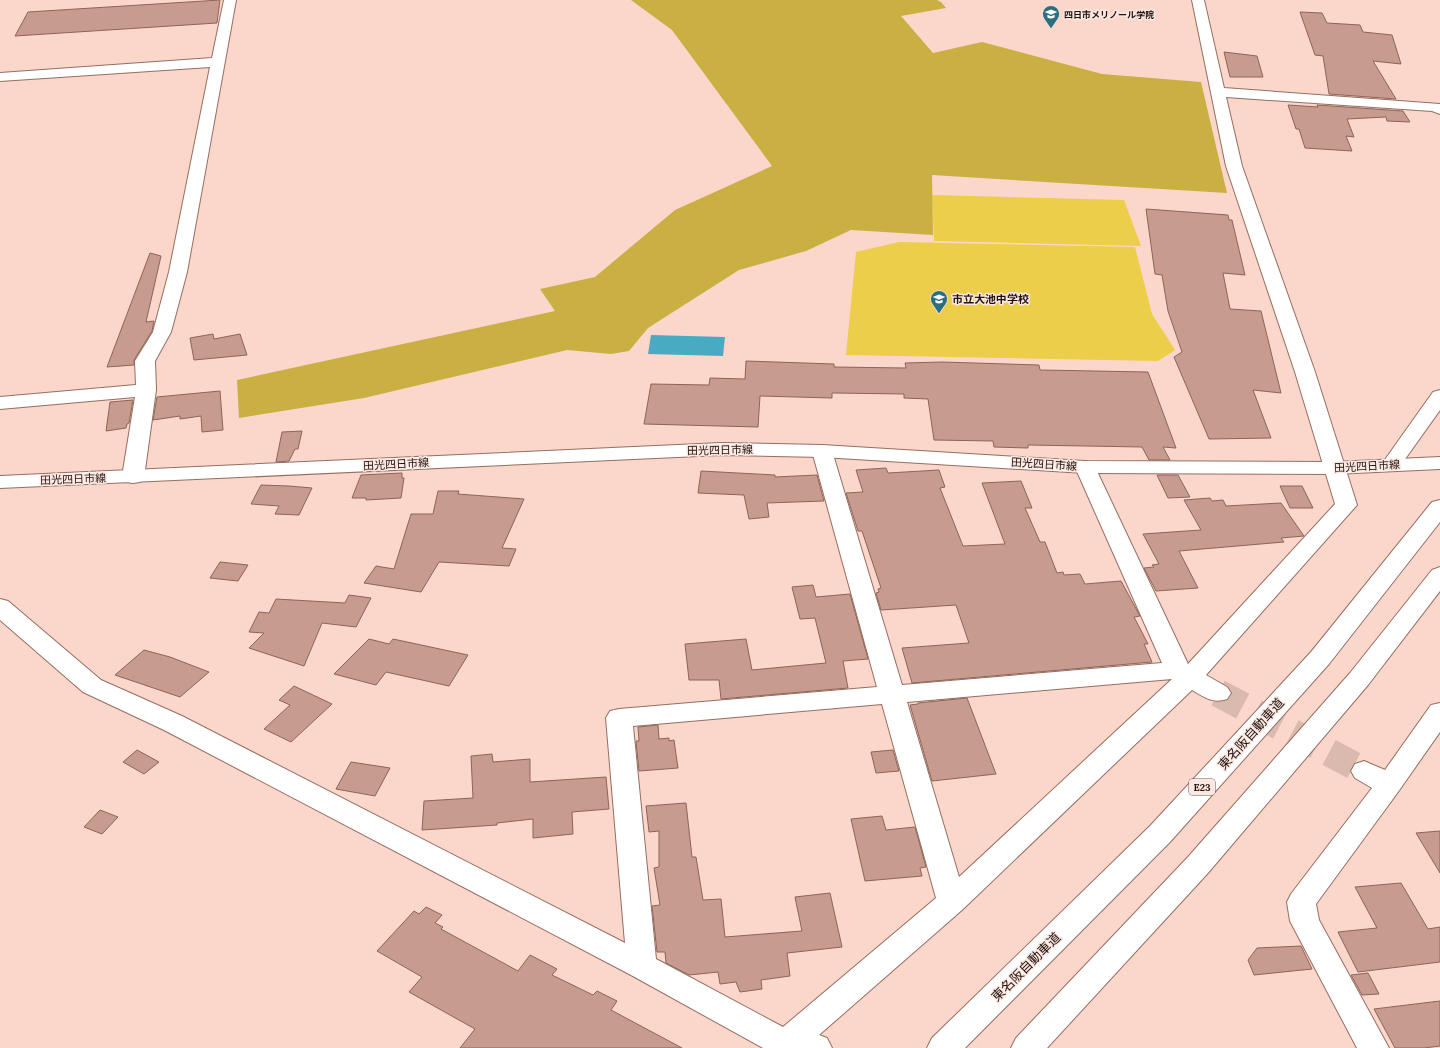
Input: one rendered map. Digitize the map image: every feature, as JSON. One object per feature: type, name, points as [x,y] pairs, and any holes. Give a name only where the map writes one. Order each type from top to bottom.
[{"type":"main road","points":[[133,477],[146,390],[145,361],[162,332],[178,272],[230,0]]},
{"type":"main road","points":[[783,1046],[952,902],[1184,674],[1346,505],[1304,372],[1234,166],[1198,0]]},
{"type":"main road","points":[[0,77],[217,62]]},
{"type":"main road","points":[[1219,92],[1375,101],[1436,107],[1440,110]]},
{"type":"main road","points":[[0,403],[146,390]]},
{"type":"main road","points":[[1391,465],[1440,396]]},
{"type":"main road","name":"田光四日市線","points":[[0,482],[721,449],[822,451],[1085,467],[1334,468],[1440,463]]},
{"type":"main road","points":[[822,451],[952,902]]},
{"type":"main road","points":[[1085,467],[1184,674]]},
{"type":"main road","name":"東名阪自動車道","points":[[943,1048],[1160,834],[1320,658],[1440,507]]},
{"type":"main road","points":[[1027,1048],[1198,865],[1359,679],[1440,575]]},
{"type":"main road","points":[[0,606],[92,686],[173,723],[642,966],[783,1046],[816,1048]]},
{"type":"main road","points":[[642,966],[619,718],[892,695],[1184,674],[1218,692]]},
{"type":"main road","points":[[1373,1048],[1305,921],[1301,902],[1389,785],[1440,712]]},
{"type":"main road","points":[[1364,771],[1389,785]]},
{"type":"shaded area","points":[[631,0],[937,0],[946,8],[901,16],[933,53],[982,42],[1102,74],[1201,82],[1227,193],[932,175],[933,235],[851,230],[806,251],[739,270],[648,328],[629,351],[611,354],[567,350],[364,398],[239,418],[237,380],[555,311],[540,289],[595,277],[675,210],[772,166],[672,30]]},
{"type":"shaded area","points":[[932,195],[1124,200],[1141,246],[934,241]]},
{"type":"shaded area","points":[[899,242],[1135,247],[1152,314],[1175,350],[1158,361],[846,355],[856,252]]},
{"type":"water","points":[[651,335],[725,337],[723,356],[648,354]]},
{"type":"building","points":[[220,0],[217,23],[15,36],[28,12]]},
{"type":"building","points":[[1300,12],[1322,13],[1327,23],[1360,25],[1363,32],[1392,35],[1401,64],[1373,61],[1396,99],[1329,94],[1323,56],[1315,55]]},
{"type":"building","points":[[1224,52],[1257,56],[1263,77],[1230,77]]},
{"type":"building","points":[[1288,105],[1318,107],[1317,105],[1403,111],[1410,122],[1387,121],[1386,117],[1347,119],[1354,137],[1346,136],[1352,151],[1305,148],[1299,129],[1296,129]]},
{"type":"building","points":[[1146,209],[1228,215],[1229,220],[1232,220],[1245,275],[1223,273],[1230,309],[1261,311],[1281,393],[1253,390],[1271,438],[1209,439],[1174,357],[1182,352],[1168,311],[1162,275],[1155,274]]},
{"type":"building","points":[[150,253],[161,256],[146,322],[154,321],[152,331],[134,360],[134,365],[107,367]]},
{"type":"building","points":[[213,334],[214,339],[240,334],[247,355],[194,360],[190,338]]},
{"type":"building","points":[[746,361],[834,364],[834,367],[906,368],[905,363],[942,362],[1039,365],[1040,370],[1148,372],[1176,448],[1163,447],[1170,460],[1149,460],[1142,447],[1028,445],[1028,448],[994,447],[993,441],[934,440],[928,399],[904,398],[904,394],[832,393],[832,398],[760,396],[758,427],[644,424],[651,384],[709,385],[710,378],[745,379]]},
{"type":"building","points":[[220,391],[223,430],[202,432],[201,416],[180,419],[180,416],[153,420],[157,397]]},
{"type":"building","points":[[133,400],[129,423],[127,424],[126,428],[106,431],[110,402]]},
{"type":"building","points":[[302,431],[298,449],[295,449],[289,461],[276,462],[282,432]]},
{"type":"building","points":[[886,468],[888,473],[939,470],[945,487],[940,488],[963,546],[1005,544],[982,483],[1021,481],[1032,508],[1025,508],[1040,542],[1045,542],[1057,573],[1063,572],[1064,575],[1080,574],[1085,584],[1121,581],[1140,616],[1134,617],[1148,644],[1144,644],[1152,662],[912,683],[902,648],[969,643],[956,605],[881,610],[876,593],[879,592],[878,589],[881,588],[862,531],[858,531],[846,493],[863,492],[856,470]]},
{"type":"building","points":[[701,471],[775,475],[775,477],[817,475],[824,501],[767,503],[769,517],[749,519],[744,495],[698,493]]},
{"type":"building","points":[[402,473],[402,478],[404,478],[401,498],[366,500],[366,498],[352,498],[361,475]]},
{"type":"building","points":[[1157,475],[1178,475],[1190,497],[1168,498]]},
{"type":"building","points":[[261,485],[312,488],[299,515],[275,514],[279,506],[251,504]]},
{"type":"building","points":[[1280,486],[1302,486],[1313,508],[1290,508]]},
{"type":"building","points":[[438,491],[459,491],[458,494],[524,499],[502,548],[516,549],[509,566],[439,562],[421,592],[364,583],[376,566],[394,569],[411,514],[433,514]]},
{"type":"building","points":[[1210,498],[1212,501],[1223,500],[1226,506],[1281,503],[1304,536],[1281,538],[1284,542],[1179,551],[1198,588],[1156,591],[1144,568],[1154,567],[1152,565],[1159,564],[1143,534],[1201,530],[1184,500]]},
{"type":"building","points":[[220,562],[248,565],[238,581],[210,578]]},
{"type":"building","points":[[813,585],[816,597],[850,594],[868,659],[843,661],[848,688],[721,699],[719,680],[689,680],[685,644],[746,639],[752,670],[826,663],[815,618],[800,619],[792,587]]},
{"type":"building","points":[[349,595],[371,598],[356,627],[322,623],[304,666],[249,648],[264,633],[249,632],[259,612],[269,613],[276,599],[345,603]]},
{"type":"building","points":[[369,639],[389,644],[393,639],[468,655],[449,686],[386,672],[376,685],[334,674]]},
{"type":"building","points":[[144,650],[170,657],[209,672],[180,697],[115,675]]},
{"type":"building","points":[[294,686],[332,704],[291,742],[264,729],[290,705],[279,700]]},
{"type":"building","points":[[967,698],[996,774],[932,781],[910,705]]},
{"type":"building","points":[[658,725],[659,739],[669,738],[669,741],[674,740],[678,768],[639,771],[636,741],[639,741],[638,727]]},
{"type":"building","points":[[137,750],[159,762],[144,774],[123,762]]},
{"type":"building","points":[[893,750],[899,771],[876,773],[871,752]]},
{"type":"building","points":[[492,754],[493,762],[530,759],[530,782],[606,777],[609,809],[572,812],[573,834],[533,838],[533,819],[497,823],[497,825],[422,830],[424,801],[473,798],[471,756]]},
{"type":"building","points":[[351,762],[390,768],[375,796],[336,789]]},
{"type":"building","points":[[686,803],[692,857],[696,857],[703,900],[721,899],[725,937],[802,931],[795,897],[830,893],[842,947],[787,953],[790,976],[761,980],[762,989],[740,992],[736,982],[720,984],[718,972],[689,975],[666,963],[665,952],[657,952],[652,906],[660,905],[654,868],[659,867],[659,831],[649,832],[646,806]]},
{"type":"building","points":[[100,810],[118,817],[102,834],[84,827]]},
{"type":"building","points":[[882,816],[886,830],[915,827],[926,867],[920,868],[922,876],[865,881],[851,819]]},
{"type":"building","points":[[1440,831],[1440,873],[1416,833]]},
{"type":"building","points":[[1401,883],[1428,929],[1440,927],[1440,962],[1358,972],[1338,932],[1377,928],[1355,887]]},
{"type":"building","points":[[426,907],[442,915],[435,923],[443,927],[441,929],[518,971],[530,955],[557,969],[552,975],[593,995],[597,991],[617,1001],[611,1010],[682,1048],[460,1048],[475,1029],[409,992],[422,977],[377,951],[414,911],[419,914]]},
{"type":"building","points":[[1301,946],[1312,969],[1254,975],[1248,960],[1257,948]]},
{"type":"building","points":[[1368,973],[1379,994],[1362,995],[1351,975]]},
{"type":"building","points":[[1440,1001],[1440,1046],[1424,1048],[1395,1048],[1374,1009]]},
{"type":"tunnel","points":[[1218,693],[1364,771]]},
{"type":"place","name":"四日市メリノール学院","points":[[1051,29]]},
{"type":"place","name":"市立大池中学校","points":[[939,314]]}]
